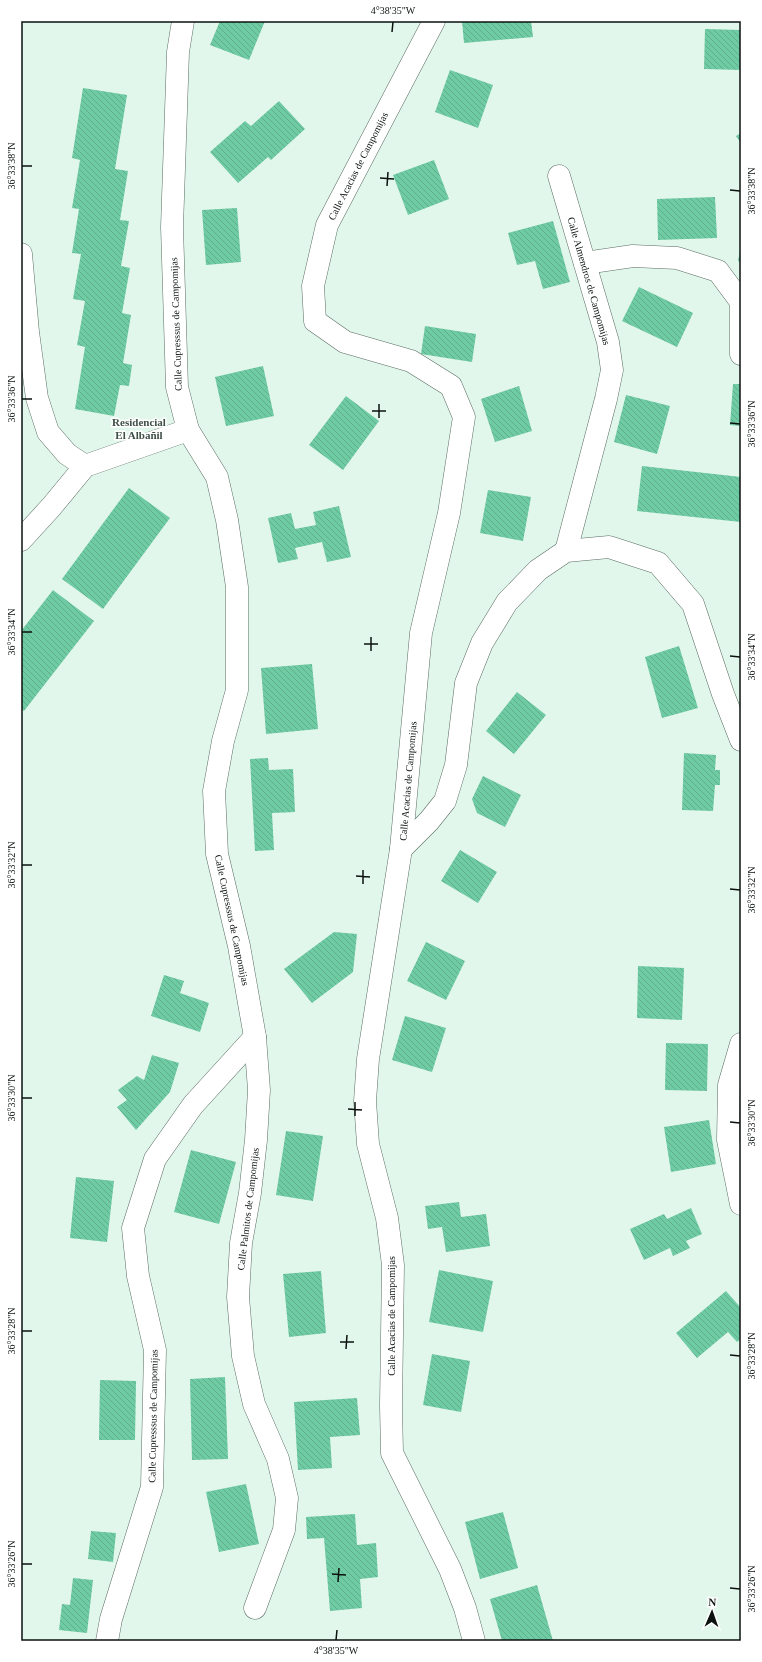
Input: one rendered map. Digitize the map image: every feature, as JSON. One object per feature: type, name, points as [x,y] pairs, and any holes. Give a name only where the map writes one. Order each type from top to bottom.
[{"type":"street","name":"Calle Cupresssus de Campomijas","points":[[107,1641],[111,1619],[152,1487],[155,1350],[138,1276],[133,1228],[155,1159],[193,1106],[255,1037],[239,946],[217,854],[214,791],[223,741],[237,690],[237,587],[227,520],[217,477],[188,430],[177,386],[172,227],[178,52],[183,21]]},
{"type":"street","name":"Calle Acacias de Campomijas","points":[[434,21],[327,225],[313,286],[315,321],[345,342],[411,361],[451,386],[464,417],[449,513],[421,633],[401,849],[368,1059],[366,1101],[368,1144],[387,1218],[393,1265],[391,1406],[392,1453],[450,1569],[465,1608],[474,1641]]},
{"type":"street","name":"Calle Almendros de Campomijas","points":[[559,176],[608,342],[612,370],[606,399],[566,551]]},
{"type":"street","points":[[21,254],[28,332],[37,398],[48,432],[67,454],[85,466]]},
{"type":"street","points":[[585,263],[633,256],[677,258],[718,271],[741,302],[741,354]]},
{"type":"street","points":[[21,540],[52,506],[85,466],[188,430]]},
{"type":"street","points":[[401,849],[429,821],[445,801],[456,765],[466,683],[482,643],[507,602],[538,570],[566,551],[609,547],[658,563],[693,604],[723,694],[741,740]]},
{"type":"street","name":"Calle Palmitos de Campomijas","points":[[255,1037],[259,1090],[256,1140],[242,1243],[238,1297],[243,1356],[254,1404],[278,1460],[287,1498],[284,1530],[255,1608]]},
{"type":"street","points":[[741,1044],[729,1085],[728,1140],[741,1204]]},
{"type":"building","points":[[220,21],[265,21],[249,60],[210,45]]},
{"type":"building","points":[[462,21],[531,21],[533,37],[464,43]]},
{"type":"building","points":[[705,29],[741,30],[741,70],[704,69]]},
{"type":"building","points":[[450,70],[493,85],[478,128],[435,112]]},
{"type":"building","points":[[83,88],[127,95],[115,169],[128,171],[120,220],[129,221],[121,266],[130,268],[122,313],[131,315],[123,363],[132,365],[129,386],[120,385],[114,416],[75,409],[85,347],[77,345],[85,301],[73,299],[81,254],[72,253],[79,209],[72,208],[80,160],[72,158]]},
{"type":"building","points":[[279,101],[305,129],[271,160],[268,157],[238,183],[210,152],[245,121],[251,126]]},
{"type":"building","points":[[741,133],[741,143],[736,136]]},
{"type":"building","points":[[434,160],[449,199],[408,215],[393,175]]},
{"type":"building","points":[[715,197],[717,238],[658,240],[657,199]]},
{"type":"building","points":[[237,208],[241,262],[206,265],[202,210]]},
{"type":"building","points":[[553,221],[570,282],[543,289],[535,261],[517,265],[508,233]]},
{"type":"building","points":[[741,251],[741,262],[738,261]]},
{"type":"building","points":[[639,287],[693,313],[677,347],[622,321]]},
{"type":"building","points":[[425,326],[476,334],[472,362],[421,354]]},
{"type":"building","points":[[263,366],[274,416],[226,426],[215,377]]},
{"type":"building","points":[[733,384],[741,384],[741,426],[730,425]]},
{"type":"building","points":[[519,386],[532,431],[495,442],[481,399]]},
{"type":"building","points":[[626,395],[670,406],[657,454],[614,442]]},
{"type":"building","points":[[346,396],[379,421],[343,470],[309,445]]},
{"type":"building","points":[[642,466],[741,477],[741,522],[637,511]]},
{"type":"building","points":[[129,488],[170,518],[103,609],[62,579]]},
{"type":"building","points":[[488,490],[531,497],[523,541],[480,533]]},
{"type":"building","points":[[339,506],[351,557],[327,562],[322,542],[295,548],[298,559],[278,563],[268,518],[291,513],[295,529],[316,525],[313,512]]},
{"type":"building","points":[[53,590],[94,621],[24,711],[21,709],[21,631]]},
{"type":"building","points":[[679,646],[698,708],[662,718],[645,657]]},
{"type":"building","points":[[312,664],[318,729],[266,734],[261,668]]},
{"type":"building","points":[[517,692],[546,715],[514,754],[486,731]]},
{"type":"building","points":[[684,753],[716,755],[715,770],[720,770],[720,785],[715,785],[713,811],[682,810]]},
{"type":"building","points":[[268,758],[269,770],[293,769],[295,812],[272,813],[274,850],[255,851],[250,759]]},
{"type":"building","points":[[483,776],[521,795],[505,827],[477,813],[472,799]]},
{"type":"building","points":[[460,850],[497,872],[478,903],[441,881]]},
{"type":"building","points":[[334,932],[357,934],[353,972],[312,1003],[284,969]]},
{"type":"building","points":[[426,942],[465,961],[446,1000],[407,981]]},
{"type":"building","points":[[638,966],[684,968],[682,1020],[637,1018]]},
{"type":"building","points":[[164,975],[184,981],[180,993],[209,1003],[200,1032],[151,1016]]},
{"type":"building","points":[[405,1016],[446,1028],[432,1072],[392,1060]]},
{"type":"building","points":[[666,1043],[708,1044],[707,1091],[665,1090]]},
{"type":"building","points":[[152,1055],[179,1063],[170,1092],[136,1130],[117,1107],[127,1100],[118,1090],[137,1076],[144,1080]]},
{"type":"building","points":[[709,1120],[716,1164],[671,1172],[664,1127]]},
{"type":"building","points":[[286,1131],[323,1136],[313,1201],[276,1195]]},
{"type":"building","points":[[191,1150],[236,1162],[219,1224],[174,1212]]},
{"type":"building","points":[[76,1177],[114,1181],[107,1242],[70,1238]]},
{"type":"building","points":[[459,1202],[461,1217],[486,1214],[490,1246],[446,1252],[442,1227],[428,1229],[425,1206]]},
{"type":"building","points":[[691,1208],[702,1234],[686,1241],[690,1248],[673,1256],[670,1248],[644,1260],[630,1229],[664,1214],[667,1219]]},
{"type":"building","points":[[439,1270],[493,1281],[483,1332],[429,1322]]},
{"type":"building","points":[[321,1271],[326,1333],[289,1337],[283,1274]]},
{"type":"building","points":[[726,1291],[741,1308],[741,1339],[737,1342],[728,1332],[697,1358],[676,1333]]},
{"type":"building","points":[[432,1354],[470,1361],[461,1412],[423,1405]]},
{"type":"building","points":[[225,1377],[228,1459],[192,1460],[190,1379]]},
{"type":"building","points":[[100,1380],[136,1381],[135,1440],[99,1440]]},
{"type":"building","points":[[357,1398],[360,1435],[330,1437],[332,1468],[298,1470],[294,1402]]},
{"type":"building","points":[[246,1484],[259,1544],[219,1552],[206,1492]]},
{"type":"building","points":[[503,1512],[518,1568],[480,1579],[465,1522]]},
{"type":"building","points":[[355,1514],[357,1545],[376,1543],[378,1577],[360,1579],[362,1608],[330,1611],[324,1538],[307,1539],[306,1517]]},
{"type":"building","points":[[91,1531],[116,1533],[113,1562],[88,1559]]},
{"type":"building","points":[[73,1578],[93,1580],[87,1633],[59,1630],[62,1604],[70,1605]]},
{"type":"building","points":[[537,1585],[553,1641],[502,1641],[490,1599]]},
{"type":"district","name":"Residencial El Albañil","points":[[139,428]]}]
